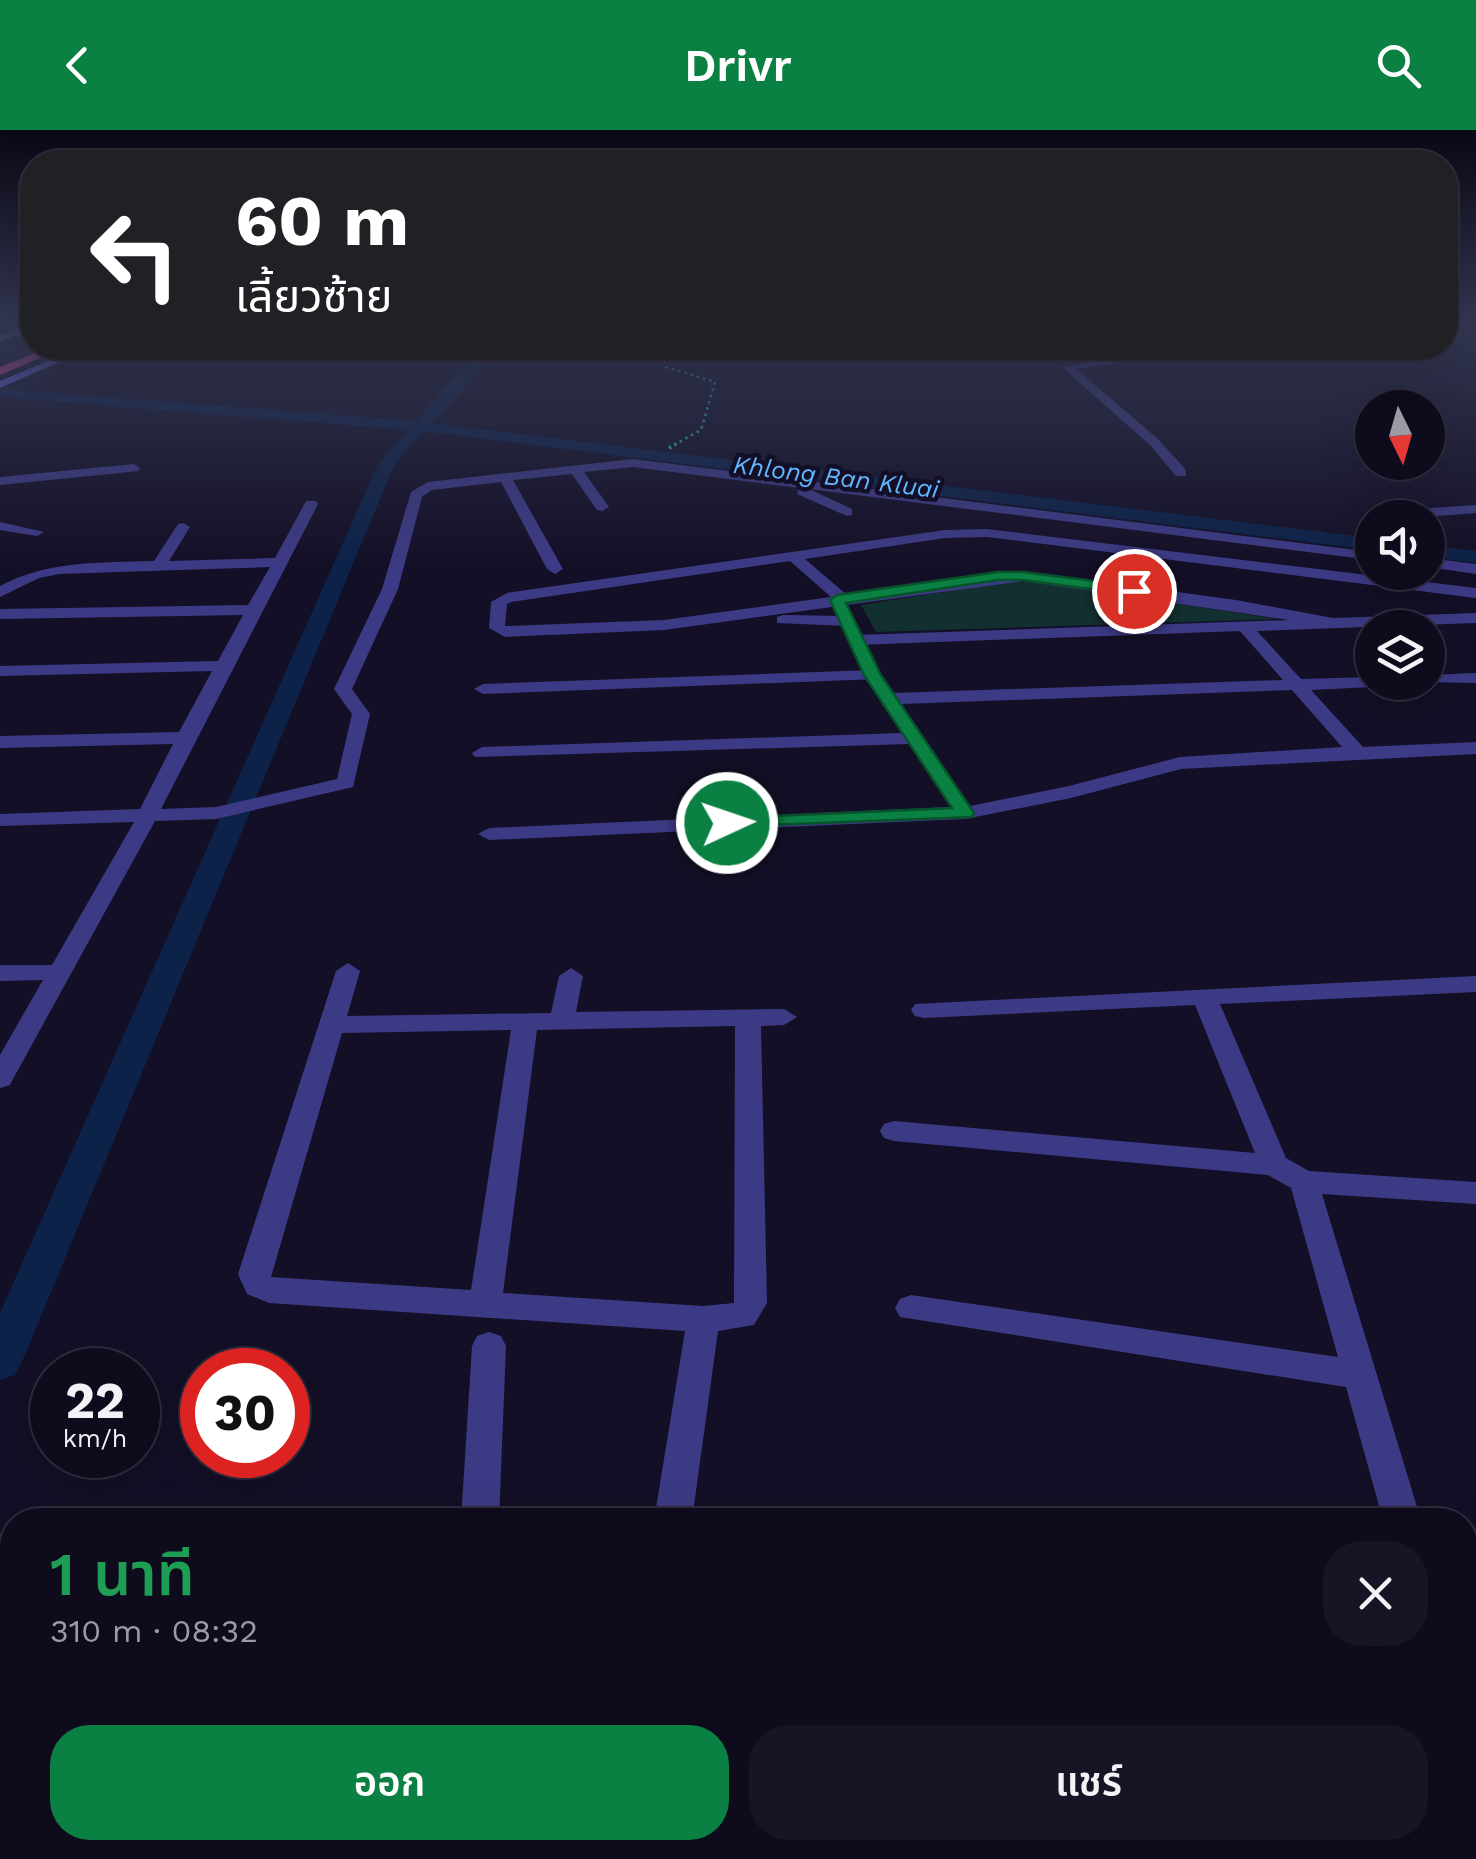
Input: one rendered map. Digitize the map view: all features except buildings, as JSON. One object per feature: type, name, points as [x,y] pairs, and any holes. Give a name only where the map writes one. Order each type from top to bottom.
[{"type":"street","points":[[1111,405],[1154,442],[1181,474]]},
{"type":"street","points":[[0,820],[216,813],[301,794],[344,793],[361,714],[344,689],[390,589],[416,494],[428,486],[633,462],[1355,554]]},
{"type":"street","points":[[2,485],[134,468]]},
{"type":"street","points":[[575,468],[602,506]]},
{"type":"street","points":[[504,476],[554,569]]},
{"type":"street","points":[[52,478],[76,492]]},
{"type":"street","points":[[786,482],[848,512]]},
{"type":"street","points":[[0,1079],[146,817],[311,504]]},
{"type":"street","points":[[1468,509],[1476,519]]},
{"type":"street","points":[[0,526],[37,532]]},
{"type":"street","points":[[159,565],[183,527]]},
{"type":"street","points":[[1334,622],[1236,604],[1023,576],[664,625],[505,632],[497,628],[496,612],[498,602],[507,598],[945,534],[1025,534],[1476,593]]},
{"type":"street","points":[[794,558],[839,599],[872,675],[965,813]]},
{"type":"street","points":[[0,592],[46,570],[280,562]]},
{"type":"street","points":[[1445,565],[1476,569]]},
{"type":"street","points":[[0,614],[254,610]]},
{"type":"street","points":[[746,614],[809,622],[848,621]]},
{"type":"street","points":[[856,640],[1476,618]]},
{"type":"street","points":[[1244,626],[1357,752]]},
{"type":"street","points":[[0,671],[224,666]]},
{"type":"street","points":[[483,689],[872,675]]},
{"type":"street","points":[[1445,679],[1476,678]]},
{"type":"street","points":[[889,699],[1355,683]]},
{"type":"street","points":[[0,742],[185,738]]},
{"type":"street","points":[[482,754],[915,738]]},
{"type":"street","points":[[489,834],[965,813],[1072,792],[1180,764],[1476,748]]},
{"type":"street","points":[[0,973],[58,972]]},
{"type":"street","points":[[348,972],[253,1280],[269,1290],[704,1319],[738,1317],[750,1309],[748,1019]]},
{"type":"street","points":[[562,1019],[571,976]]},
{"type":"street","points":[[924,1010],[1476,984]]},
{"type":"street","points":[[1204,997],[1274,1165]]},
{"type":"street","points":[[333,1025],[784,1017]]},
{"type":"street","points":[[485,1304],[525,1022]]},
{"type":"street","points":[[894,1131],[1274,1165],[1304,1182],[1476,1193]]},
{"type":"street","points":[[1304,1182],[1398,1508]]},
{"type":"street","points":[[911,1308],[1358,1374]]},
{"type":"street","points":[[675,1508],[704,1319]]},
{"type":"street","points":[[481,1508],[489,1346]]},
{"type":"path","points":[[666,450],[701,430],[702,412],[708,405]]},
{"type":"green space","points":[[1006,582],[1033,582],[1279,619],[876,632],[861,605]]},
{"type":"waterway","name":"Khlong Ban Kluai","points":[[149,405],[420,426]]},
{"type":"waterway","points":[[420,426],[438,405]]},
{"type":"waterway","points":[[0,1362],[386,464],[420,426]]},
{"type":"waterway","name":"Khlong Ban Kluai","points":[[420,426],[1355,542]]},
{"type":"waterway","name":"Khlong Ban Kluai","points":[[1445,553],[1476,557]]},
{"type":"route","points":[[727,823],[965,813],[872,675],[837,600],[998,576],[1134,591]]}]
